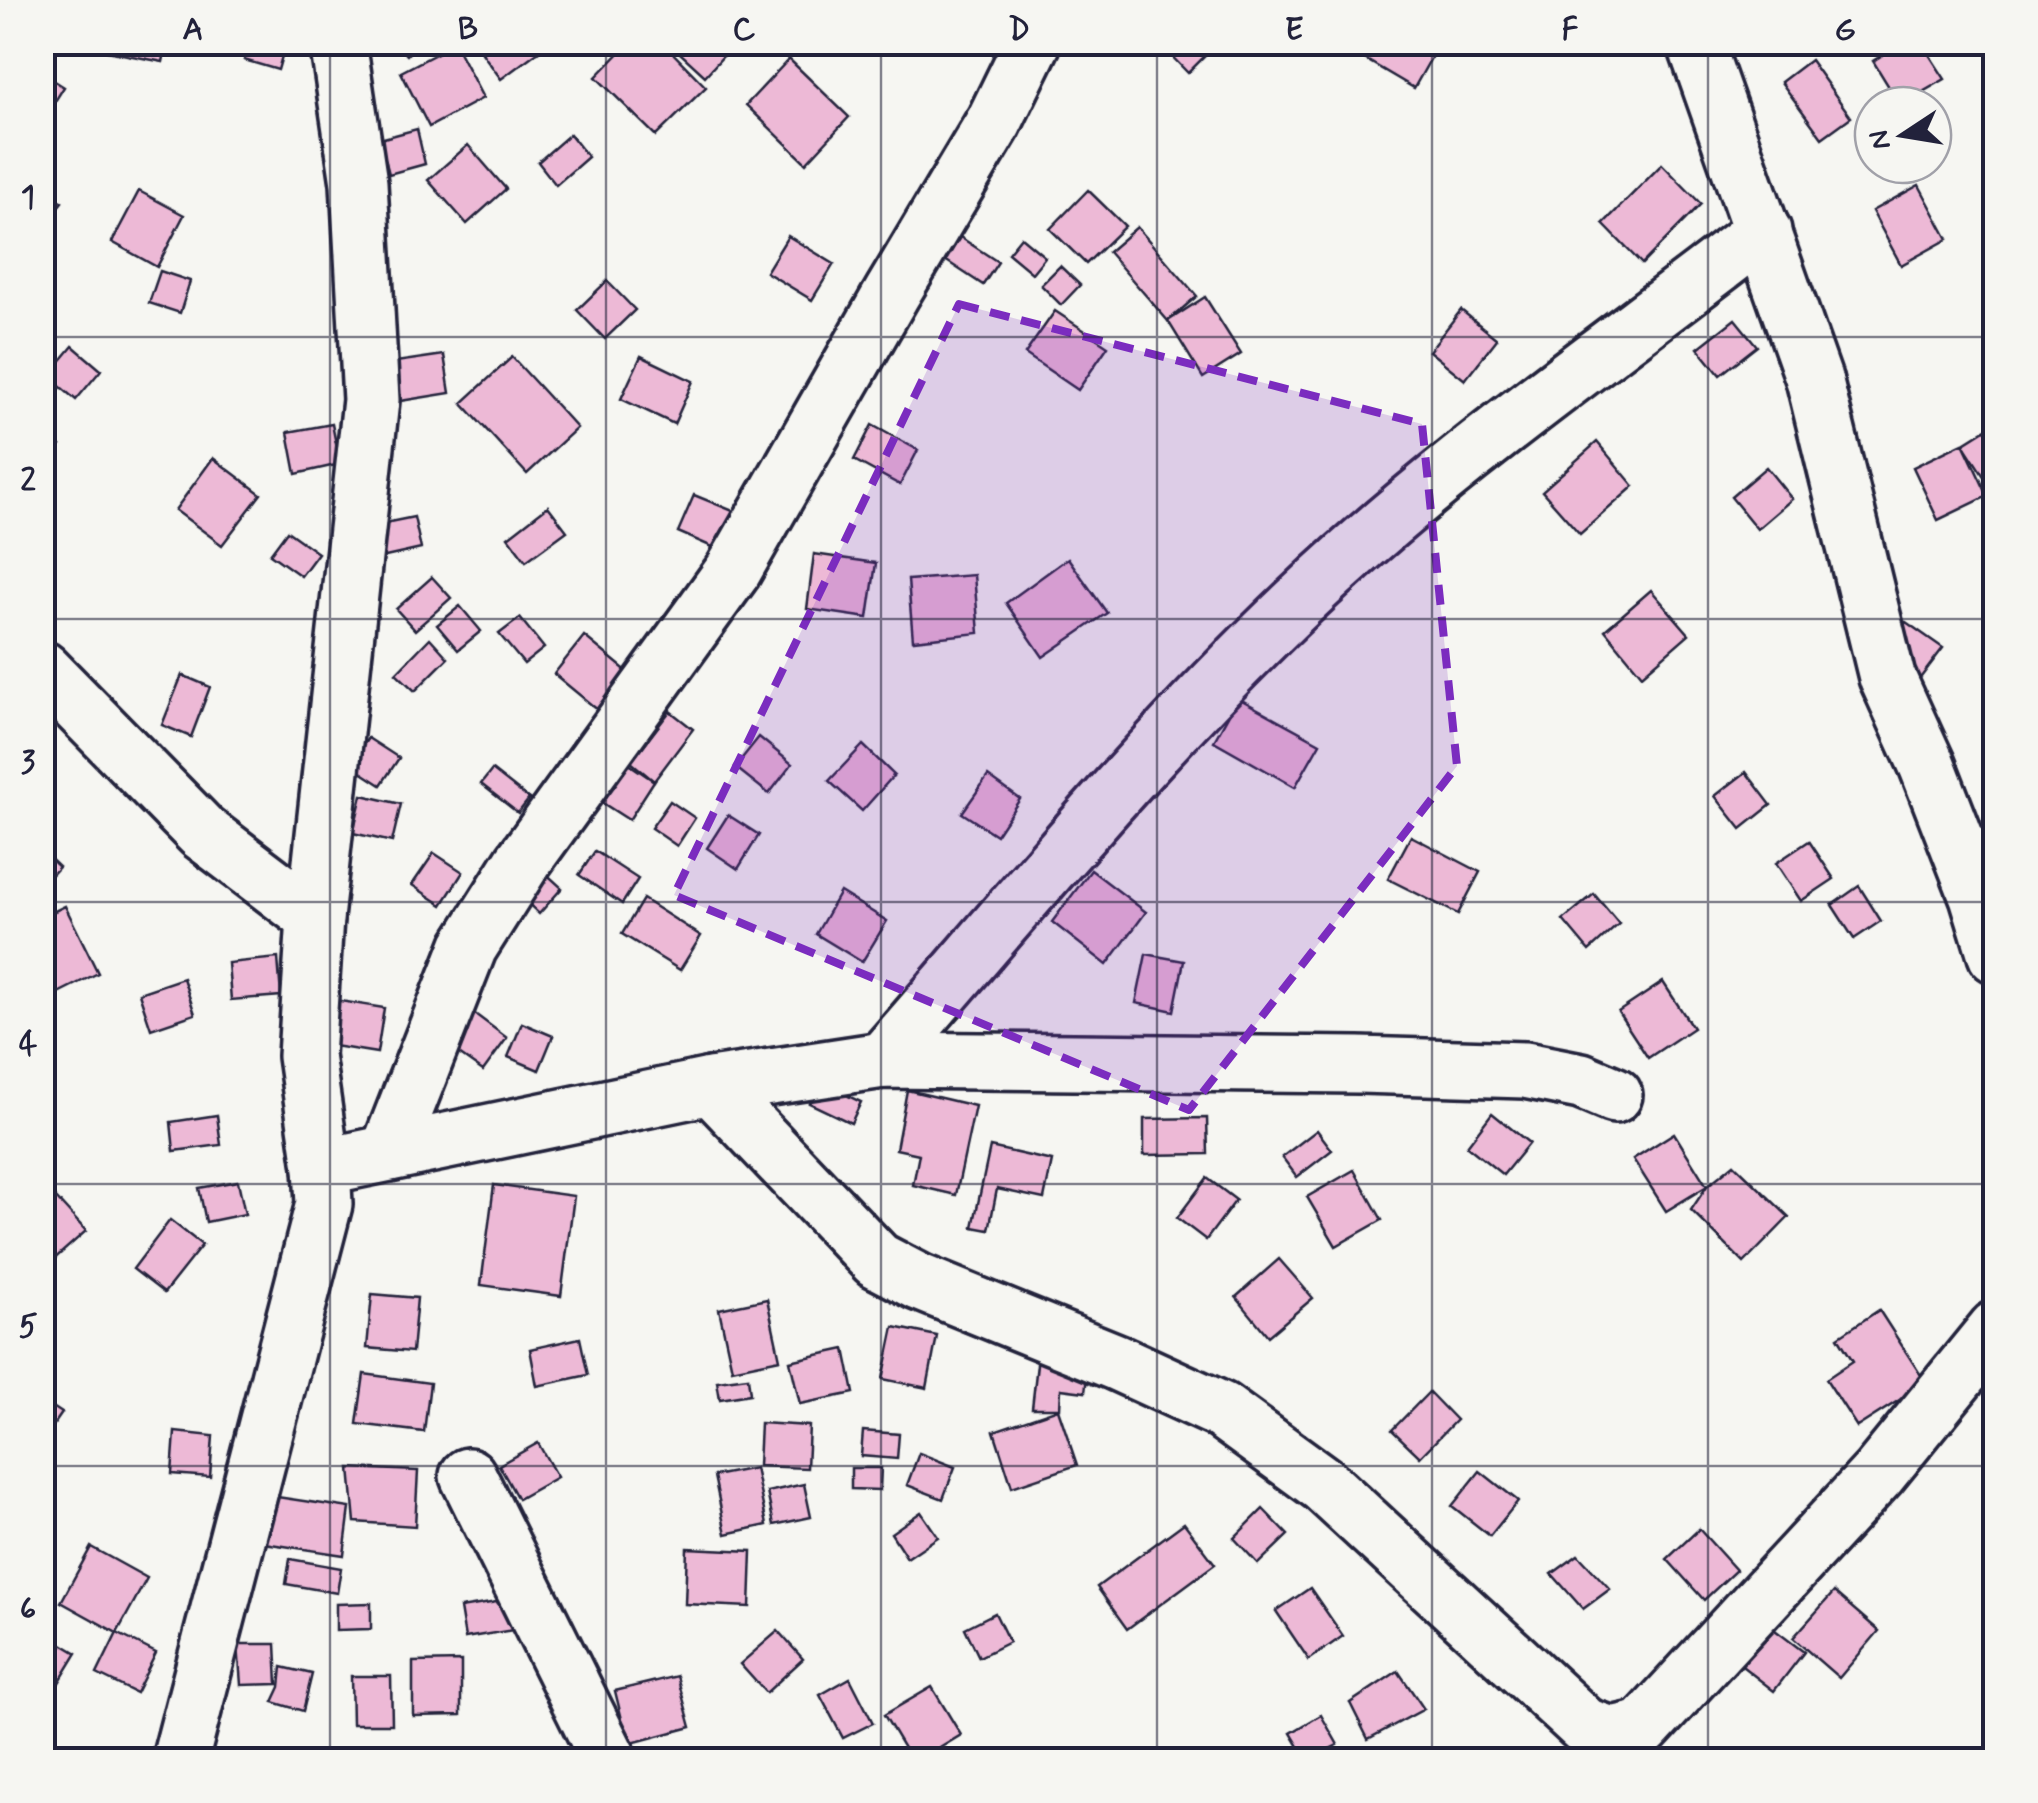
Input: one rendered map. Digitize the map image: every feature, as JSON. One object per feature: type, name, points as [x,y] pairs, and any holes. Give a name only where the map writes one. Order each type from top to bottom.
[{"type":"street","points":[[180,1760],[324,1204],[306,1056],[315,918],[372,400],[360,182],[338,42]]},
{"type":"street","points":[[388,1153],[469,947],[522,862],[733,572],[994,122],[1033,42]]},
{"type":"street","points":[[1695,42],[1814,379],[1887,677],[1933,781],[1978,896],[1996,955]]},
{"type":"street","points":[[883,1060],[1148,755],[1301,599],[1432,484],[1763,231]]},
{"type":"street","points":[[42,670],[202,832],[315,918]]},
{"type":"street","points":[[322,1167],[711,1086],[883,1060],[1524,1070],[1582,1080],[1614,1095]]},
{"type":"street","points":[[711,1086],[878,1260],[919,1282],[1222,1410],[1324,1484],[1585,1726],[1612,1735],[1643,1728],[1879,1473],[1996,1329]]},
{"type":"street","points":[[468,1476],[609,1760]]},
{"type":"highlighted area","points":[[959,304],[1422,424],[1457,766],[1189,1110],[674,895]]},
{"type":"building","points":[[109,42],[167,42],[163,62],[107,51]]},
{"type":"building","points":[[249,42],[286,42],[278,70],[244,60]]},
{"type":"building","points":[[394,42],[419,42],[407,55]]},
{"type":"building","points":[[496,42],[551,42],[501,79],[482,53]]},
{"type":"building","points":[[630,42],[662,42],[706,87],[656,136],[596,77]]},
{"type":"building","points":[[668,42],[710,42],[724,55],[705,76]]},
{"type":"building","points":[[1158,42],[1219,42],[1188,73]]},
{"type":"building","points":[[1365,42],[1440,42],[1414,88],[1358,55]]},
{"type":"building","points":[[1903,42],[1921,42],[1945,79],[1935,85],[1888,85],[1873,61]]},
{"type":"building","points":[[455,44],[483,98],[429,127],[401,72]]},
{"type":"building","points":[[789,59],[849,117],[806,163],[746,105]]},
{"type":"building","points":[[1810,60],[1851,117],[1822,138],[1781,82]]},
{"type":"building","points":[[42,73],[64,87],[42,122]]},
{"type":"building","points":[[417,129],[425,164],[389,174],[380,139]]},
{"type":"building","points":[[570,134],[588,157],[556,185],[538,162]]},
{"type":"building","points":[[468,145],[506,189],[467,224],[428,180]]},
{"type":"building","points":[[1662,164],[1701,204],[1642,264],[1603,224]]},
{"type":"building","points":[[1919,185],[1948,239],[1901,265],[1872,211]]},
{"type":"building","points":[[42,187],[62,202],[42,227]]},
{"type":"building","points":[[1088,190],[1125,226],[1086,264],[1050,229]]},
{"type":"building","points":[[139,191],[184,215],[157,267],[112,242]]},
{"type":"building","points":[[1137,227],[1197,296],[1168,321],[1108,252]]},
{"type":"building","points":[[788,236],[834,264],[812,300],[766,272]]},
{"type":"building","points":[[960,237],[998,262],[983,285],[945,260]]},
{"type":"building","points":[[1021,237],[1045,257],[1032,273],[1008,253]]},
{"type":"building","points":[[1060,266],[1080,285],[1061,305],[1041,285]]},
{"type":"building","points":[[160,271],[190,281],[180,313],[149,303]]},
{"type":"building","points":[[607,281],[635,310],[605,339],[577,310]]},
{"type":"building","points":[[1205,297],[1241,354],[1203,378],[1168,321]]},
{"type":"building","points":[[1461,310],[1497,339],[1465,380],[1429,351]]},
{"type":"building","points":[[1055,311],[1108,346],[1078,390],[1025,354]]},
{"type":"building","points":[[1735,319],[1757,346],[1720,375],[1698,348]]},
{"type":"building","points":[[73,346],[101,370],[76,400],[48,376]]},
{"type":"building","points":[[444,355],[450,393],[394,402],[389,363]]},
{"type":"building","points":[[641,356],[693,381],[674,424],[621,399]]},
{"type":"building","points":[[512,357],[577,428],[527,474],[462,403]]},
{"type":"building","points":[[332,424],[340,464],[296,474],[288,432]]},
{"type":"building","points":[[872,425],[918,450],[900,485],[854,460]]},
{"type":"building","points":[[1990,427],[1996,436],[1996,495],[1963,444]]},
{"type":"building","points":[[42,432],[60,446],[42,466]]},
{"type":"building","points":[[1597,442],[1634,486],[1580,534],[1542,491]]},
{"type":"building","points":[[1963,443],[1988,496],[1938,520],[1913,467]]},
{"type":"building","points":[[213,458],[261,494],[222,545],[175,510]]},
{"type":"building","points":[[1766,467],[1792,499],[1757,529],[1731,497]]},
{"type":"building","points":[[694,495],[733,511],[717,549],[678,532]]},
{"type":"building","points":[[548,506],[567,531],[526,561],[508,537]]},
{"type":"building","points":[[414,517],[421,549],[381,558],[375,525]]},
{"type":"building","points":[[287,531],[318,553],[301,576],[270,554]]},
{"type":"building","points":[[814,554],[876,563],[868,618],[807,609]]},
{"type":"building","points":[[1068,558],[1107,613],[1043,657],[1006,603]]},
{"type":"building","points":[[974,575],[979,633],[913,640],[908,580]]},
{"type":"building","points":[[432,577],[451,598],[415,630],[396,609]]},
{"type":"building","points":[[1651,590],[1689,634],[1642,675],[1605,630]]},
{"type":"building","points":[[460,606],[481,631],[458,650],[437,625]]},
{"type":"building","points":[[520,618],[544,648],[524,664],[499,634]]},
{"type":"building","points":[[1906,622],[1943,648],[1918,681],[1883,655]]},
{"type":"building","points":[[584,636],[629,673],[599,711],[554,674]]},
{"type":"building","points":[[430,638],[448,658],[415,691],[396,673]]},
{"type":"building","points":[[182,675],[210,687],[191,737],[162,725]]},
{"type":"building","points":[[1238,698],[1320,743],[1295,787],[1214,741]]},
{"type":"building","points":[[670,711],[693,729],[654,781],[631,762]]},
{"type":"building","points":[[759,737],[792,764],[769,794],[735,767]]},
{"type":"building","points":[[368,738],[399,758],[381,785],[350,765]]},
{"type":"building","points":[[863,745],[894,775],[862,811],[829,781]]},
{"type":"building","points":[[626,762],[654,781],[629,820],[601,802]]},
{"type":"building","points":[[492,770],[529,799],[518,813],[481,784]]},
{"type":"building","points":[[1746,772],[1771,805],[1741,829],[1715,796]]},
{"type":"building","points":[[988,776],[1020,799],[996,835],[962,813]]},
{"type":"building","points":[[362,795],[401,804],[392,842],[353,833]]},
{"type":"building","points":[[670,801],[695,818],[677,846],[651,828]]},
{"type":"building","points":[[728,815],[759,835],[738,869],[707,848]]},
{"type":"building","points":[[1411,836],[1480,872],[1458,914],[1388,879]]},
{"type":"building","points":[[1809,841],[1834,879],[1801,901],[1776,863]]},
{"type":"building","points":[[42,851],[59,867],[42,885]]},
{"type":"building","points":[[595,851],[638,879],[622,904],[579,875]]},
{"type":"building","points":[[434,853],[463,872],[442,905],[412,885]]},
{"type":"building","points":[[540,868],[562,888],[539,914],[518,894]]},
{"type":"building","points":[[1091,870],[1146,912],[1107,965],[1052,922]]},
{"type":"building","points":[[1859,886],[1881,921],[1854,939],[1832,905]]},
{"type":"building","points":[[840,892],[887,921],[862,962],[816,934]]},
{"type":"building","points":[[1594,894],[1619,924],[1589,951],[1563,920]]},
{"type":"building","points":[[643,899],[701,936],[680,970],[622,934]]},
{"type":"building","points":[[65,906],[98,973],[42,1001],[42,917]]},
{"type":"building","points":[[1146,954],[1184,961],[1174,1011],[1136,1003]]},
{"type":"building","points":[[278,958],[281,996],[231,1000],[228,963]]},
{"type":"building","points":[[183,978],[195,1014],[151,1029],[139,993]]},
{"type":"building","points":[[1663,982],[1693,1028],[1648,1058],[1618,1012]]},
{"type":"building","points":[[328,999],[384,1008],[377,1053],[321,1044]]},
{"type":"building","points":[[467,1008],[507,1038],[483,1071],[442,1042]]},
{"type":"building","points":[[522,1023],[553,1036],[539,1070],[508,1057]]},
{"type":"building","points":[[819,1082],[861,1102],[851,1123],[809,1103]]},
{"type":"building","points":[[907,1090],[975,1106],[956,1195],[913,1185],[919,1154],[896,1149]]},
{"type":"building","points":[[1492,1113],[1529,1143],[1503,1175],[1467,1146]]},
{"type":"building","points":[[217,1115],[221,1145],[174,1151],[171,1122]]},
{"type":"building","points":[[1207,1118],[1208,1154],[1144,1155],[1144,1119]]},
{"type":"building","points":[[1317,1130],[1332,1150],[1297,1177],[1282,1157]]},
{"type":"building","points":[[1674,1133],[1707,1186],[1666,1211],[1633,1159]]},
{"type":"building","points":[[990,1147],[1052,1161],[1044,1199],[997,1189],[989,1230],[973,1227]]},
{"type":"building","points":[[1734,1164],[1789,1217],[1744,1263],[1691,1210],[1707,1186]]},
{"type":"building","points":[[1354,1170],[1382,1220],[1336,1246],[1307,1197]]},
{"type":"building","points":[[1207,1178],[1236,1200],[1206,1240],[1177,1218]]},
{"type":"building","points":[[238,1181],[245,1214],[206,1222],[199,1188]]},
{"type":"building","points":[[494,1185],[574,1196],[561,1296],[481,1285]]},
{"type":"building","points":[[45,1186],[86,1231],[51,1262],[42,1252]]},
{"type":"building","points":[[170,1220],[202,1245],[164,1293],[133,1269]]},
{"type":"building","points":[[1279,1259],[1313,1298],[1268,1336],[1236,1297]]},
{"type":"building","points":[[372,1294],[417,1298],[412,1352],[367,1348]]},
{"type":"building","points":[[767,1299],[780,1359],[732,1369],[719,1309]]},
{"type":"building","points":[[1879,1310],[1926,1383],[1857,1427],[1826,1379],[1853,1361],[1838,1337]]},
{"type":"building","points":[[894,1327],[937,1336],[927,1388],[883,1379]]},
{"type":"building","points":[[580,1338],[588,1375],[537,1386],[530,1349]]},
{"type":"building","points":[[845,1349],[854,1393],[800,1404],[790,1361]]},
{"type":"building","points":[[1038,1355],[1089,1362],[1085,1392],[1061,1389],[1060,1408],[1032,1408]]},
{"type":"building","points":[[364,1374],[430,1383],[424,1432],[357,1424]]},
{"type":"building","points":[[748,1377],[750,1394],[720,1399],[717,1381]]},
{"type":"building","points":[[1429,1392],[1456,1420],[1420,1457],[1392,1430]]},
{"type":"building","points":[[42,1400],[62,1413],[42,1442]]},
{"type":"building","points":[[1058,1409],[1077,1465],[1012,1487],[994,1431]]},
{"type":"building","points":[[760,1423],[809,1426],[807,1468],[758,1466]]},
{"type":"building","points":[[863,1431],[899,1434],[897,1459],[861,1456]]},
{"type":"building","points":[[175,1432],[213,1436],[210,1477],[172,1474]]},
{"type":"building","points":[[538,1443],[557,1477],[518,1499],[499,1465]]},
{"type":"building","points":[[919,1453],[955,1467],[943,1499],[907,1485]]},
{"type":"building","points":[[350,1468],[418,1471],[415,1526],[355,1522]]},
{"type":"building","points":[[755,1468],[767,1525],[726,1534],[714,1476]]},
{"type":"building","points":[[851,1468],[881,1468],[880,1490],[851,1489]]},
{"type":"building","points":[[1480,1471],[1518,1501],[1490,1536],[1452,1506]]},
{"type":"building","points":[[804,1484],[811,1517],[774,1525],[767,1492]]},
{"type":"building","points":[[264,1495],[350,1508],[344,1555],[257,1542]]},
{"type":"building","points":[[1263,1509],[1288,1535],[1258,1564],[1234,1538]]},
{"type":"building","points":[[921,1512],[938,1537],[907,1558],[891,1533]]},
{"type":"building","points":[[1184,1523],[1215,1564],[1127,1629],[1097,1587]]},
{"type":"building","points":[[1699,1529],[1736,1570],[1704,1600],[1667,1559]]},
{"type":"building","points":[[91,1547],[147,1578],[117,1633],[61,1602]]},
{"type":"building","points":[[687,1548],[752,1551],[750,1607],[685,1604]]},
{"type":"building","points":[[1578,1555],[1610,1589],[1583,1609],[1552,1574]]},
{"type":"building","points":[[290,1559],[341,1568],[337,1593],[286,1584]]},
{"type":"building","points":[[1310,1588],[1343,1636],[1309,1660],[1276,1611]]},
{"type":"building","points":[[1834,1592],[1879,1631],[1839,1678],[1793,1638]]},
{"type":"building","points":[[509,1600],[513,1630],[465,1638],[460,1608]]},
{"type":"building","points":[[371,1603],[371,1629],[336,1630],[336,1604]]},
{"type":"building","points":[[995,1613],[1009,1642],[979,1657],[965,1628]]},
{"type":"building","points":[[1767,1624],[1804,1652],[1774,1691],[1738,1663]]},
{"type":"building","points":[[778,1631],[803,1659],[766,1693],[740,1664]]},
{"type":"building","points":[[42,1632],[77,1653],[49,1699],[42,1695]]},
{"type":"building","points":[[117,1633],[156,1653],[136,1693],[97,1674]]},
{"type":"building","points":[[238,1644],[276,1644],[278,1684],[241,1685]]},
{"type":"building","points":[[461,1661],[461,1715],[413,1716],[413,1662]]},
{"type":"building","points":[[282,1667],[312,1674],[303,1711],[273,1702],[280,1687]]},
{"type":"building","points":[[1398,1671],[1424,1709],[1368,1739],[1350,1703]]},
{"type":"building","points":[[351,1676],[391,1676],[392,1724],[352,1724]]},
{"type":"building","points":[[677,1676],[691,1727],[628,1744],[615,1691]]},
{"type":"building","points":[[850,1678],[873,1723],[843,1738],[820,1695]]},
{"type":"building","points":[[932,1687],[961,1735],[920,1760],[911,1760],[884,1715]]},
{"type":"building","points":[[1321,1715],[1338,1745],[1307,1760],[1291,1733]]}]
